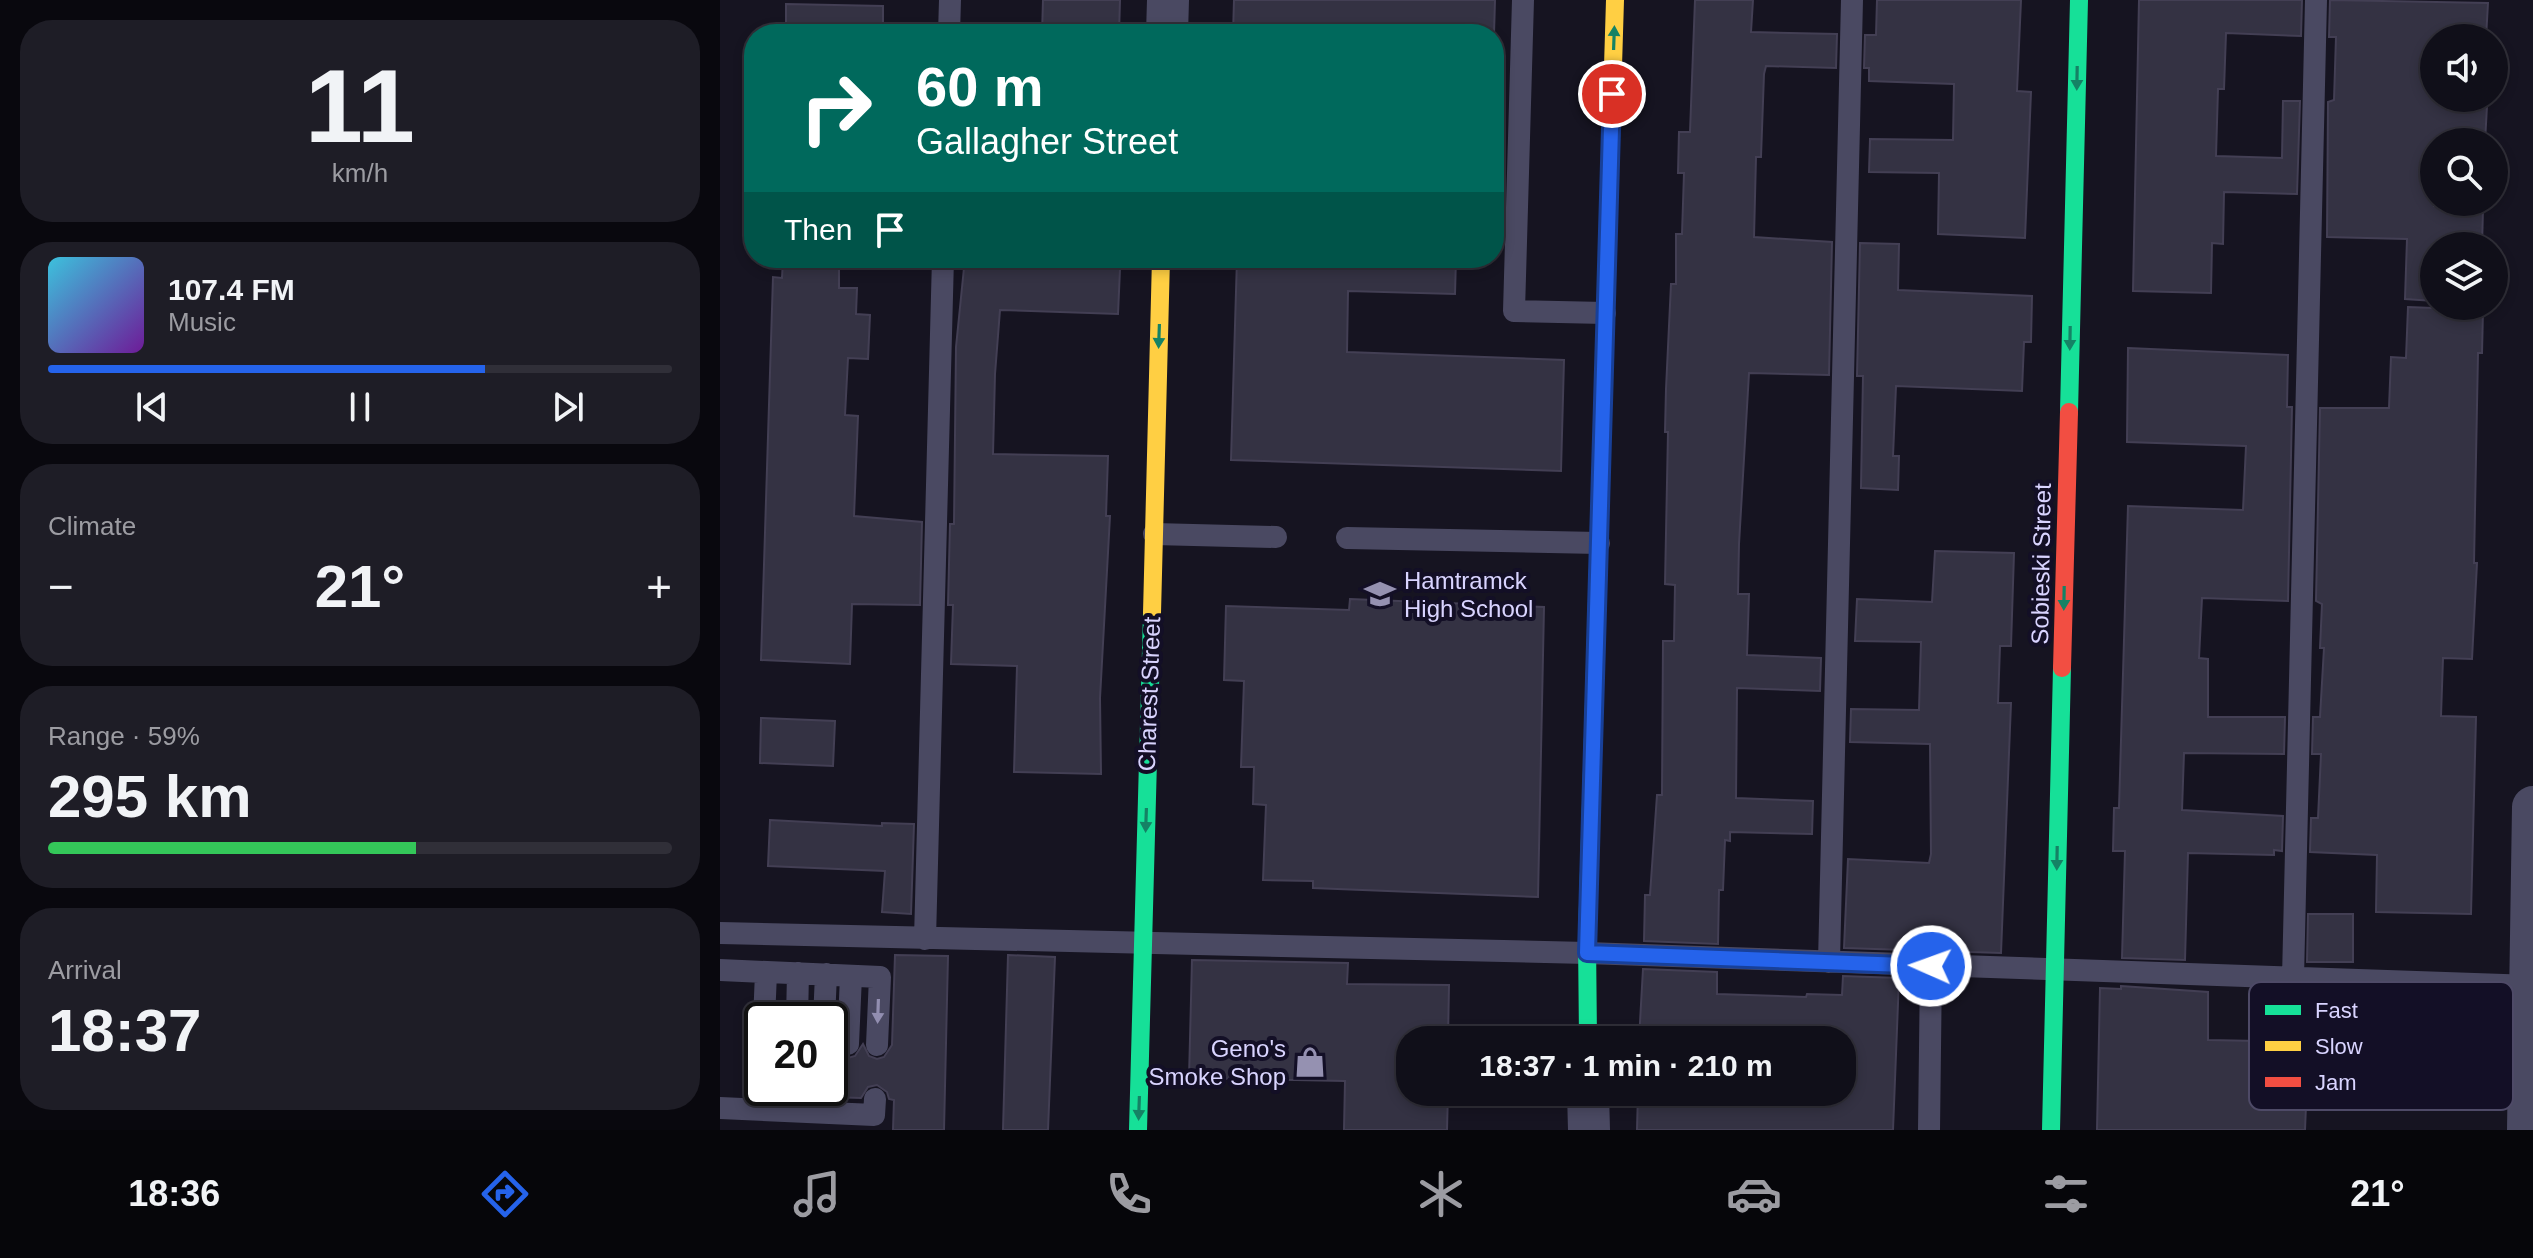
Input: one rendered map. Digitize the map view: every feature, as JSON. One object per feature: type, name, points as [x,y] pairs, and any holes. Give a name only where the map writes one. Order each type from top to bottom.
[{"type":"street","points":[[1167,24],[1168,0]]},
{"type":"street","points":[[1588,1026],[1587,953],[1615,0]]},
{"type":"street","name":"Sobieski Street","points":[[2051,1130],[2079,0]]},
{"type":"street","name":"Charest Street","points":[[1138,1130],[1161,268]]},
{"type":"street","points":[[2528,1130],[2533,807]]},
{"type":"street","points":[[1588,1106],[1589,1130]]},
{"type":"lane","points":[[949,24],[950,0]]},
{"type":"lane","points":[[1523,0],[1514,311],[1605,313]]},
{"type":"lane","points":[[1829,962],[1852,0]]},
{"type":"lane","points":[[2293,978],[2316,0]]},
{"type":"lane","points":[[925,939],[943,268]]},
{"type":"lane","points":[[1154,534],[1276,537]]},
{"type":"lane","points":[[1347,538],[1599,543]]},
{"type":"lane","points":[[720,933],[1587,953],[2412,982]]},
{"type":"lane","points":[[1929,1130],[1931,966]]},
{"type":"lane","points":[[720,970],[880,977],[877,1045]]},
{"type":"lane","points":[[765,1002],[766,973]]},
{"type":"lane","points":[[797,1002],[798,973]]},
{"type":"lane","points":[[825,1002],[826,974]]},
{"type":"lane","points":[[848,1044],[851,976]]},
{"type":"lane","points":[[720,1108],[833,1111],[874,1107]]},
{"type":"building","points":[[1043,0],[1120,0],[1119,24],[1042,24]]},
{"type":"building","points":[[1234,0],[1495,0],[1494,24],[1233,24]]},
{"type":"building","points":[[1695,0],[1753,0],[1751,32],[1837,34],[1836,68],[1766,66],[1764,74],[1761,157],[1756,157],[1754,237],[1832,242],[1829,375],[1749,373],[1739,544],[1738,594],[1749,594],[1747,655],[1821,658],[1820,691],[1737,688],[1736,798],[1813,801],[1812,834],[1730,832],[1730,841],[1725,840],[1723,890],[1719,890],[1718,944],[1644,941],[1645,895],[1650,895],[1657,795],[1662,795],[1663,641],[1674,641],[1675,585],[1665,584],[1666,389],[1671,284],[1676,284],[1676,234],[1682,234],[1684,173],[1678,173],[1679,132],[1690,132]]},
{"type":"building","points":[[1877,0],[2021,0],[2017,91],[2031,92],[2025,238],[1938,234],[1939,173],[1869,172],[1870,139],[1953,140],[1954,84],[1869,81],[1869,68],[1864,68],[1865,35],[1876,35]]},
{"type":"building","points":[[2139,0],[2302,0],[2301,36],[2226,33],[2224,89],[2218,89],[2216,156],[2282,158],[2283,101],[2300,101],[2297,194],[2224,192],[2223,244],[2212,243],[2211,293],[2133,291]]},
{"type":"building","points":[[2330,0],[2488,3],[2487,24],[2420,24],[2420,112],[2487,112],[2486,128],[2420,128],[2420,216],[2483,216],[2482,232],[2420,232],[2420,300],[2405,299],[2407,239],[2327,237],[2328,102],[2334,100],[2336,37],[2329,37]]},
{"type":"building","points":[[786,4],[883,6],[883,24],[786,24]]},
{"type":"building","points":[[1860,243],[1899,244],[1898,290],[2032,296],[2031,342],[2024,342],[2022,391],[1896,386],[1893,456],[1899,456],[1898,490],[1861,488],[1863,376],[1857,376]]},
{"type":"building","points":[[783,268],[839,268],[839,288],[857,288],[856,314],[870,315],[868,359],[848,358],[845,415],[858,416],[854,516],[922,522],[920,605],[852,604],[850,664],[761,660],[773,277],[782,278]]},
{"type":"building","points":[[964,268],[1120,269],[1118,314],[1000,310],[995,374],[993,454],[1108,456],[1106,516],[1110,516],[1100,698],[1101,774],[1014,772],[1017,666],[951,664],[953,605],[948,605],[950,524],[954,524],[956,347]]},
{"type":"building","points":[[1237,268],[1456,268],[1455,294],[1348,291],[1347,352],[1564,360],[1561,471],[1231,460]]},
{"type":"building","points":[[2408,307],[2420,307],[2420,320],[2483,320],[2482,353],[2478,353],[2474,563],[2477,563],[2472,659],[2443,658],[2441,716],[2476,717],[2471,914],[2376,912],[2377,855],[2310,852],[2311,818],[2318,818],[2321,754],[2312,754],[2313,717],[2320,717],[2324,648],[2320,648],[2322,604],[2316,601],[2320,408],[2389,408],[2391,357],[2406,358]]},
{"type":"building","points":[[2128,348],[2288,355],[2287,407],[2292,407],[2288,601],[2202,598],[2199,658],[2208,659],[2208,717],[2285,717],[2284,754],[2184,753],[2182,810],[2283,816],[2282,851],[2274,850],[2274,855],[2188,853],[2185,960],[2122,958],[2125,851],[2113,851],[2114,808],[2119,808],[2128,506],[2243,510],[2246,446],[2127,442]]},
{"type":"building","points":[[1935,551],[2014,553],[2011,646],[2000,646],[1998,703],[2011,703],[2001,953],[1844,948],[1848,859],[1929,863],[1931,854],[1930,744],[1850,742],[1851,709],[1919,710],[1921,642],[1855,641],[1857,599],[1932,602]]},
{"type":"building","points":[[1350,599],[1544,607],[1538,897],[1313,888],[1313,881],[1263,880],[1266,805],[1253,804],[1254,767],[1241,767],[1244,681],[1224,680],[1226,606],[1349,610]]},
{"type":"building","points":[[761,718],[835,721],[833,766],[760,763]]},
{"type":"building","points":[[770,820],[882,826],[882,823],[914,824],[911,914],[882,912],[885,871],[768,866]]},
{"type":"building","points":[[2308,914],[2353,914],[2353,962],[2307,962]]},
{"type":"building","points":[[895,955],[948,956],[944,1130],[893,1130],[894,1100],[889,1099],[887,1092],[877,1085],[868,1087],[861,1098],[848,1098],[848,1058],[855,1056],[863,1044],[869,1056],[877,1059],[884,1057],[892,1045]]},
{"type":"building","points":[[1008,955],[1055,957],[1048,1130],[1003,1130]]},
{"type":"building","points":[[1192,960],[1348,963],[1347,984],[1449,985],[1448,1026],[1396,1026],[1396,1106],[1448,1106],[1447,1130],[1344,1130],[1345,1081],[1189,1078]]},
{"type":"building","points":[[1643,969],[1717,972],[1717,994],[1842,995],[1843,976],[1899,978],[1893,1130],[1637,1130],[1638,1106],[1856,1106],[1856,1026],[1640,1026]]},
{"type":"building","points":[[2121,986],[2208,992],[2208,1040],[2249,1041],[2249,1110],[2306,1110],[2305,1130],[2097,1130],[2100,988],[2121,989]]},
{"type":"traffic: fast","points":[[2069,412],[2079,0]]},
{"type":"traffic: fast","points":[[1588,1026],[1587,939],[1605,332]]},
{"type":"traffic: fast","points":[[1138,1130],[1152,613]]},
{"type":"traffic: fast","points":[[2051,1130],[2062,668]]},
{"type":"traffic: slow","points":[[1605,332],[1615,0]]},
{"type":"traffic: slow","points":[[1152,613],[1161,268]]},
{"type":"traffic: jam","points":[[2062,668],[2069,412]]},
{"type":"place","name":"Hamtramck High School","points":[[1380,594]]},
{"type":"place","name":"Geno's Smoke Shop","points":[[1310,1062]]},
{"type":"route","points":[[1612,94],[1587,953],[1931,966]]}]
